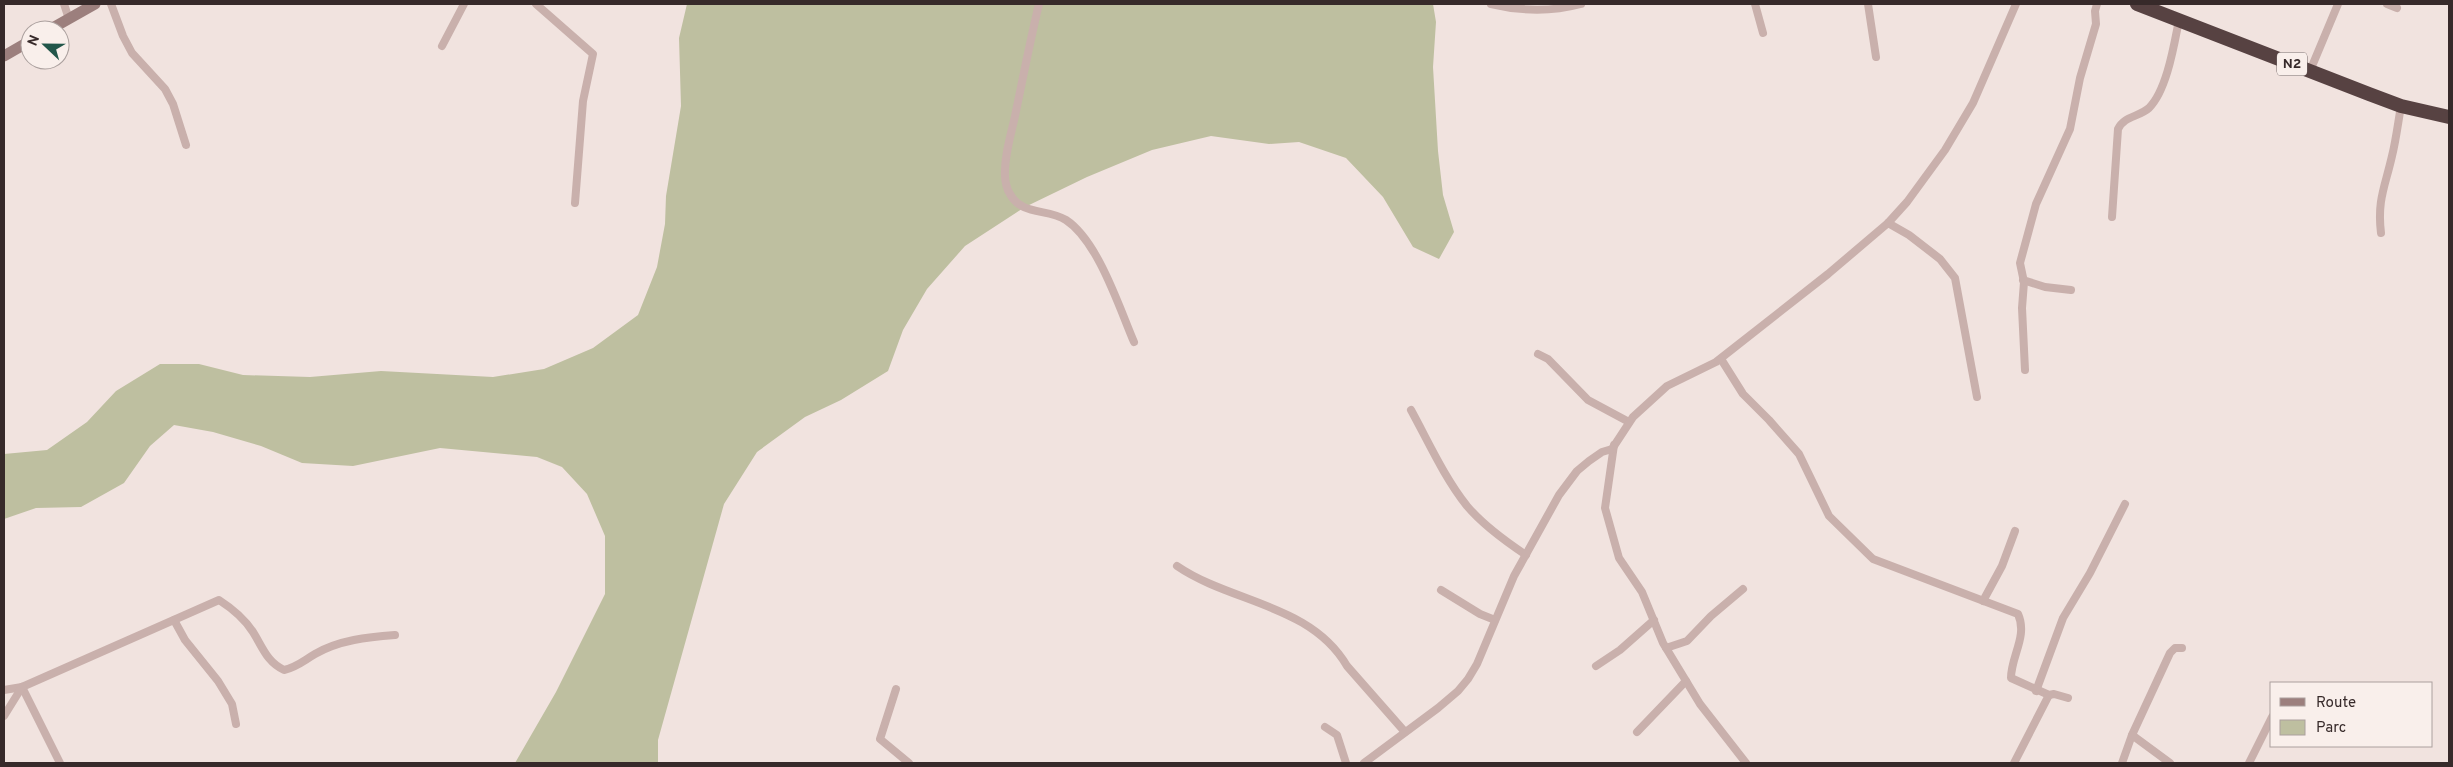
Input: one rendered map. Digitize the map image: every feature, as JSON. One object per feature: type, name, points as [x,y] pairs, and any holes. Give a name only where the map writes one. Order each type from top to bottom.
[{"type":"highway","name":"N2","points":[[2137,4],[2402,106],[2449,117]]},
{"type":"main road","points":[[69,19],[95,4]]},
{"type":"main road","points":[[4,56],[20,47]]},
{"type":"street","points":[[64,4],[69,19]]},
{"type":"street","points":[[111,4],[132,54],[165,89],[173,104],[186,145]]},
{"type":"street","points":[[442,46],[464,4]]},
{"type":"street","points":[[536,4],[594,54],[583,101],[575,203]]},
{"type":"street","points":[[1039,4],[1008,149],[1005,177],[1009,193],[1017,203],[1030,211],[1045,212],[1067,221],[1090,244],[1134,342]]},
{"type":"street","points":[[1491,4],[1508,8],[1546,10],[1581,4]]},
{"type":"street","points":[[1755,4],[1763,33]]},
{"type":"street","points":[[1868,4],[1876,57]]},
{"type":"street","points":[[1364,763],[1458,691],[1468,679],[1477,664],[1495,620],[1526,555],[1559,495],[1577,471],[1602,452],[1612,449],[1629,422],[1667,386],[1721,359],[1828,274],[1888,223],[1907,202],[1945,150],[1964,118],[1996,53],[2016,4]]},
{"type":"street","points":[[2025,370],[2023,280],[2020,263],[2036,204],[2070,129],[2080,78],[2096,24],[2095,12],[2097,4]]},
{"type":"street","points":[[2310,71],[2338,4]]},
{"type":"street","points":[[2388,4],[2397,8]]},
{"type":"street","points":[[2112,217],[2118,129],[2124,120],[2149,108],[2156,97],[2173,50],[2178,20]]},
{"type":"street","points":[[2381,233],[2379,214],[2381,195],[2392,157],[2402,106]]},
{"type":"street","points":[[1888,223],[1909,235],[1940,259],[1955,278],[1977,397]]},
{"type":"street","points":[[2023,280],[2045,287],[2071,290]]},
{"type":"street","points":[[1538,354],[1548,359],[1588,400],[1629,422]]},
{"type":"street","points":[[1721,359],[1743,394],[1799,454],[1829,516],[1873,559],[2018,614],[2022,622],[2021,638],[2011,678],[2036,691],[2068,698]]},
{"type":"street","points":[[1411,410],[1450,481],[1468,506],[1508,543],[1526,555]]},
{"type":"street","points":[[1614,445],[1605,508],[1619,558],[1642,592],[1666,648],[1700,704],[1746,763]]},
{"type":"street","points":[[2036,691],[2063,618],[2090,573],[2125,504]]},
{"type":"street","points":[[1983,602],[2002,566],[2015,531]]},
{"type":"street","points":[[1177,566],[1206,583],[1299,620],[1341,655],[1347,666],[1405,732]]},
{"type":"street","points":[[1666,648],[1687,641],[1711,616],[1744,589]]},
{"type":"street","points":[[1441,590],[1480,614],[1495,620]]},
{"type":"street","points":[[4,690],[22,687],[219,600],[234,610],[252,631],[266,657],[274,665],[284,670],[296,668],[315,654],[341,643],[395,635]]},
{"type":"street","points":[[174,620],[185,640],[218,681],[232,704],[236,724]]},
{"type":"street","points":[[1596,666],[1620,650],[1654,620]]},
{"type":"street","points":[[2122,763],[2132,734],[2170,653],[2175,648],[2182,648]]},
{"type":"street","points":[[1637,732],[1686,681]]},
{"type":"street","points":[[4,716],[22,687]]},
{"type":"street","points":[[22,687],[60,763]]},
{"type":"street","points":[[896,690],[880,739],[909,763]]},
{"type":"street","points":[[2014,763],[2049,695]]},
{"type":"street","points":[[2249,763],[2270,721]]},
{"type":"street","points":[[1325,727],[1337,735],[1346,763]]},
{"type":"street","points":[[2132,734],[2170,763]]},
{"type":"green space","points":[[687,4],[1433,4],[1436,22],[1433,67],[1438,151],[1443,195],[1454,232],[1439,259],[1413,247],[1383,197],[1346,158],[1299,142],[1269,144],[1211,136],[1152,150],[1087,177],[1025,207],[965,246],[927,289],[903,330],[888,371],[841,400],[805,417],[757,452],[724,504],[658,740],[658,763],[515,763],[556,692],[605,594],[605,536],[587,494],[562,467],[537,457],[440,448],[353,466],[302,463],[261,446],[213,432],[174,425],[150,446],[124,483],[81,507],[36,508],[4,519],[4,454],[47,450],[87,422],[116,391],[160,364],[199,364],[243,375],[310,377],[381,371],[493,377],[544,369],[593,348],[638,315],[657,267],[665,224],[666,196],[681,106],[679,38]]}]
